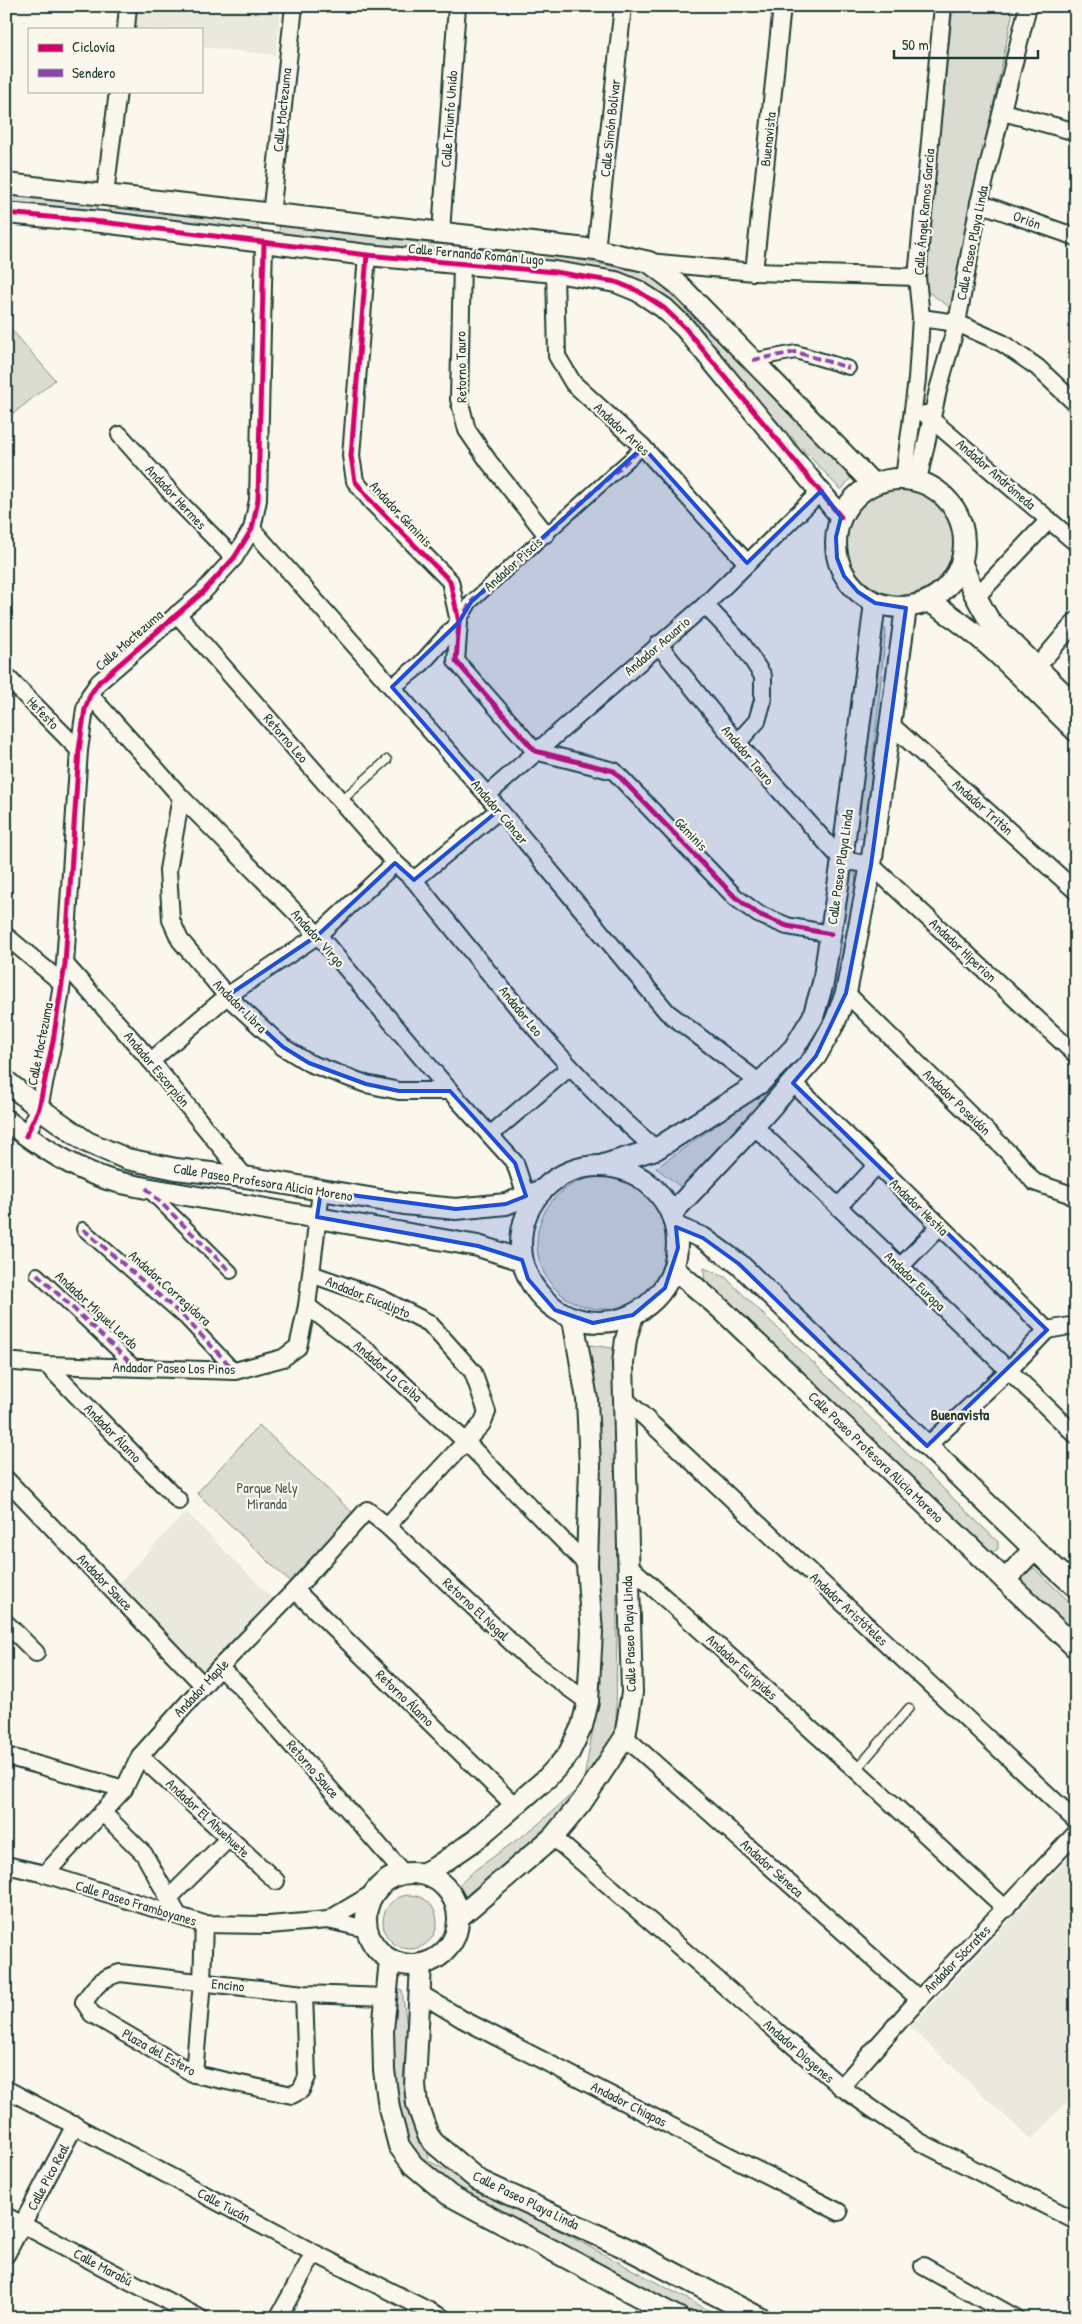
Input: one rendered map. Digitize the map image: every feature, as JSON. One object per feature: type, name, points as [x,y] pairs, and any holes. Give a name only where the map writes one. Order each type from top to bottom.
[{"type":"street","points":[[126,28],[128,6]]},
{"type":"street","name":"Calle Moctezuma","points":[[271,215],[294,6]]},
{"type":"street","name":"Calle Triunfo Unido","points":[[441,232],[457,6]]},
{"type":"street","name":"Calle Simón Bolívar","points":[[596,250],[623,6]]},
{"type":"street","name":"Buenavista","points":[[754,272],[782,6]]},
{"type":"street","name":"Calle Ángel Ramos García","points":[[911,479],[921,318],[917,277],[943,6]]},
{"type":"street","name":"Calle Paseo Playa Linda","points":[[911,479],[932,418],[957,323],[979,203],[1028,6]]},
{"type":"street","points":[[105,194],[118,92]]},
{"type":"street","points":[[1003,112],[1076,132]]},
{"type":"street","name":"Calle Fernando Román Lugo","points":[[6,184],[596,250],[649,262],[754,272],[917,277]]},
{"type":"street","name":"Orión","points":[[979,203],[1076,237]]},
{"type":"street","name":"Calle Fernando Román Lugo","points":[[6,213],[102,222],[367,255],[555,272],[616,282],[638,291],[664,308],[685,328],[841,517]]},
{"type":"street","name":"Calle Moctezuma","points":[[26,1136],[39,1108],[53,1041],[65,964],[79,750],[85,709],[90,695],[99,682],[203,592],[234,558],[252,529],[258,500],[264,243]]},
{"type":"street","name":"Andador Géminis","points":[[367,255],[351,456],[355,480],[372,502],[450,581],[460,622],[456,661],[535,751]]},
{"type":"street","name":"Calle Fernando Román Lugo","points":[[649,262],[678,284],[873,484]]},
{"type":"street","name":"Retorno Tauro","points":[[462,263],[459,399],[467,430],[489,462],[546,534]]},
{"type":"street","name":"Andador Aries","points":[[555,272],[558,356],[574,383],[643,447],[747,563]]},
{"type":"street","points":[[921,318],[957,323],[1002,343],[1030,362],[1076,404]]},
{"type":"street","points":[[752,360],[796,352],[849,368]]},
{"type":"street","name":"Andador Andrómeda","points":[[915,408],[932,418],[1076,543]]},
{"type":"street","name":"Andador Hermes","points":[[120,435],[181,504],[234,558]]},
{"type":"street","name":"Andador Piscis","points":[[392,687],[421,664],[460,622],[471,602],[643,447]]},
{"type":"street","points":[[911,479],[941,492],[958,512],[965,538],[962,564],[955,579],[943,592],[929,602],[906,608],[875,603],[858,592],[844,576],[839,564],[836,536],[841,517],[854,498],[873,484],[911,479]]},
{"type":"street","name":"Andador Acuario","points":[[487,795],[535,751],[705,605],[821,491]]},
{"type":"street","points":[[976,597],[1049,520]]},
{"type":"street","name":"Andador Cáncer","points":[[252,529],[487,795],[668,1012],[760,1083]]},
{"type":"street","points":[[962,564],[976,597],[989,620],[1076,706]]},
{"type":"street","points":[[929,602],[952,615],[971,631],[1076,731]]},
{"type":"street","name":"Calle Paseo Playa Linda","points":[[603,1165],[656,1150],[760,1083],[794,1048],[813,1017],[823,983],[831,934],[875,603]]},
{"type":"street","points":[[705,605],[742,644],[763,676],[763,700],[757,721],[737,743]]},
{"type":"street","name":"Calle Paseo Playa Linda","points":[[674,1220],[816,1056],[835,1022],[846,993],[871,865],[906,608]]},
{"type":"street","name":"Retorno Leo","points":[[177,614],[395,863]]},
{"type":"street","points":[[1036,668],[1076,621]]},
{"type":"street","name":"Andador Tauro","points":[[658,644],[737,743],[842,860]]},
{"type":"street","name":"Hefesto","points":[[6,676],[79,750]]},
{"type":"street","name":"Andador Virgo","points":[[90,695],[181,796],[318,935],[450,1091],[515,1163],[534,1193]]},
{"type":"street","name":"Andador Tritón","points":[[890,724],[1076,891]]},
{"type":"street","name":"Géminis","points":[[535,751],[614,771],[735,897],[758,914],[787,926],[831,934]]},
{"type":"street","name":"Andador Libra","points":[[181,796],[168,870],[171,920],[180,940],[227,996],[283,1047],[309,1063],[366,1084],[391,1089],[450,1091]]},
{"type":"street","points":[[414,880],[499,810]]},
{"type":"street","points":[[842,860],[871,865]]},
{"type":"street","points":[[151,1061],[227,996],[318,935],[395,863]]},
{"type":"street","name":"Andador Leo","points":[[395,863],[414,880],[553,1051],[619,1118],[656,1150]]},
{"type":"street","name":"Andador Hiperion","points":[[871,865],[1076,1054]]},
{"type":"street","points":[[6,936],[62,983]]},
{"type":"street","name":"Andador Escorpión","points":[[65,964],[151,1061],[245,1178]]},
{"type":"street","name":"Andador Poseidón","points":[[846,993],[1018,1162],[1034,1182],[1073,1194]]},
{"type":"street","points":[[490,1135],[570,1068]]},
{"type":"street","name":"Calle Paseo Profesora Alicia Moreno","points":[[6,1081],[39,1108],[87,1142],[127,1159],[176,1169],[245,1178],[404,1204],[456,1209],[506,1204],[534,1193]]},
{"type":"street","name":"Andador Hestia","points":[[793,1082],[1047,1330]]},
{"type":"street","name":"Calle Paseo Profesora Alicia Moreno","points":[[6,1120],[26,1136],[64,1159],[104,1178],[146,1188],[478,1246],[522,1260]]},
{"type":"street","name":"Andador Europa","points":[[754,1126],[1076,1435]]},
{"type":"street","points":[[603,1165],[631,1172],[656,1188],[674,1220],[678,1248],[674,1269],[665,1288],[651,1303],[633,1315],[614,1322],[593,1323],[573,1319],[555,1310],[540,1296],[528,1279],[522,1260],[520,1235],[534,1193],[559,1176],[580,1167],[603,1165]]},
{"type":"street","points":[[838,1207],[877,1165]]},
{"type":"street","points":[[146,1188],[231,1272]]},
{"type":"street","name":"Andador Paseo Los Pinos","points":[[6,1361],[47,1365],[235,1371],[283,1358],[298,1347],[311,1274],[321,1191]]},
{"type":"street","points":[[674,1220],[739,1264],[1034,1549],[1076,1587]]},
{"type":"street","points":[[900,1267],[939,1226]]},
{"type":"street","name":"Andador Corregidora","points":[[83,1229],[185,1318],[235,1371]]},
{"type":"street","name":"Calle Paseo Profesora Alicia Moreno","points":[[674,1269],[721,1309],[1076,1648]]},
{"type":"street","name":"Andador Miguel Lerdo","points":[[37,1274],[136,1368]]},
{"type":"street","name":"Andador Eucalipto","points":[[311,1274],[382,1299],[429,1323],[473,1372],[487,1412],[482,1424],[465,1441]]},
{"type":"street","name":"Andador La Ceiba","points":[[306,1306],[370,1353],[465,1441],[587,1565]]},
{"type":"street","name":"Calle Paseo Playa Linda","points":[[458,1918],[553,1837],[588,1794],[625,1737],[632,1693],[623,1363],[626,1339],[633,1315]]},
{"type":"street","points":[[413,1874],[436,1879],[448,1889],[455,1903],[458,1918],[454,1939],[440,1955],[421,1964],[405,1965],[390,1960],[375,1947],[367,1929],[367,1910],[375,1892],[388,1880],[436,1867],[474,1841],[548,1778],[568,1755],[582,1726],[588,1702],[592,1632],[587,1565],[590,1466],[587,1399],[573,1319]]},
{"type":"street","points":[[927,1446],[1008,1371],[1047,1330],[1076,1325]]},
{"type":"street","name":"Andador Álamo","points":[[47,1365],[179,1501]]},
{"type":"street","name":"Andador Aristóteles","points":[[623,1398],[1076,1820]]},
{"type":"street","points":[[387,1526],[465,1441]]},
{"type":"street","name":"Andador Sauce","points":[[6,1479],[204,1685]]},
{"type":"street","name":"Retorno El Nogal","points":[[367,1510],[387,1526],[530,1659],[588,1702]]},
{"type":"street","name":"Andador Maple","points":[[45,1874],[124,1789],[140,1756],[219,1668],[295,1590],[367,1510]]},
{"type":"street","points":[[1005,1580],[1034,1549]]},
{"type":"street","name":"Andador Euripides","points":[[627,1564],[856,1770],[1006,1909]]},
{"type":"street","name":"Retorno Álamo","points":[[295,1590],[515,1806]]},
{"type":"street","points":[[6,1623],[36,1653]]},
{"type":"street","name":"Retorno Sauce","points":[[219,1668],[241,1687],[413,1874]]},
{"type":"street","name":"Andador Séneca","points":[[625,1737],[919,1999]]},
{"type":"street","points":[[6,1756],[124,1789]]},
{"type":"street","name":"Andador El Ahuehuete","points":[[140,1756],[276,1881]]},
{"type":"street","points":[[102,1812],[144,1854],[178,1916]]},
{"type":"street","name":"Andador Sócrates","points":[[841,2087],[919,1999],[1076,1833]]},
{"type":"street","name":"Andador Diogenes","points":[[553,1837],[841,2087],[920,2142],[1076,2221]]},
{"type":"street","points":[[169,1898],[229,1838]]},
{"type":"street","name":"Calle Paseo Framboyanes","points":[[6,1865],[45,1874],[204,1924],[269,1925],[328,1920],[367,1929]]},
{"type":"street","name":"Calle Paseo Framboyanes","points":[[328,1920],[375,1892]]},
{"type":"street","points":[[194,2074],[202,1982],[204,1924]]},
{"type":"street","points":[[390,1960],[385,1997],[384,2070],[389,2108],[399,2146],[413,2165],[449,2195],[679,2318]]},
{"type":"street","name":"Calle Paseo Playa Linda","points":[[421,1964],[421,1994],[416,2049],[417,2104],[422,2123],[434,2144],[478,2180],[630,2250],[760,2318]]},
{"type":"street","name":"Encino","points":[[84,2002],[93,1988],[106,1976],[120,1973],[304,1994],[385,1997]]},
{"type":"street","name":"Plaza del Estero","points":[[84,2002],[92,2014],[194,2074],[292,2095],[301,2090],[307,2077],[304,1994]]},
{"type":"street","name":"Andador Chiapas","points":[[421,1994],[462,2019],[839,2212]]},
{"type":"street","name":"Calle Tucán","points":[[6,2089],[314,2253],[443,2318]]},
{"type":"street","name":"Calle Pico Real","points":[[6,2255],[76,2125]]},
{"type":"street","name":"Calle Marabú","points":[[6,2216],[200,2318]]},
{"type":"street","points":[[278,2318],[314,2253]]},
{"type":"street","points":[[923,2266],[1016,2318]]},
{"type":"lane","points":[[341,801],[387,760]]},
{"type":"lane","points":[[856,1770],[909,1708]]},
{"type":"highlighted area","points":[[643,447],[747,563],[821,491],[841,517],[836,537],[837,558],[844,576],[858,592],[875,603],[906,608],[871,865],[846,993],[816,1056],[793,1083],[1047,1330],[927,1446],[739,1264],[703,1238],[676,1227],[678,1248],[665,1288],[633,1315],[593,1323],[555,1310],[528,1279],[522,1260],[478,1246],[317,1217],[321,1191],[456,1209],[506,1204],[526,1196],[515,1163],[450,1091],[399,1091],[366,1084],[309,1063],[283,1047],[227,996],[318,935],[395,863],[414,880],[499,810],[392,687],[459,622],[471,602]]},
{"type":"shaded area","points":[[138,6],[281,6],[276,55],[202,47],[202,28],[135,28]]},
{"type":"shaded area","points":[[639,456],[741,564],[541,742],[465,664],[466,615]]},
{"type":"shaded area","points":[[186,1512],[274,1600],[198,1677],[115,1587]]},
{"type":"shaded area","points":[[1071,1855],[1076,1859],[1076,2092],[1031,2140],[910,2027]]},
{"type":"green space","points":[[953,6],[1014,6],[951,308],[924,289]]},
{"type":"green space","points":[[6,189],[97,200],[97,211],[6,202]]},
{"type":"green space","points":[[110,206],[258,222],[258,232],[110,216]]},
{"type":"green space","points":[[280,224],[435,237],[441,250],[278,239]]},
{"type":"green space","points":[[460,238],[649,273],[853,475],[841,490],[652,288],[461,254]]},
{"type":"green space","points":[[6,323],[55,380],[14,413],[6,405]]},
{"type":"green space","points":[[900,489],[920,493],[937,505],[949,522],[953,542],[949,562],[937,579],[920,591],[900,595],[880,591],[863,579],[851,562],[847,542],[851,522],[863,505],[880,493]]},
{"type":"green space","points":[[878,629],[886,629],[865,839],[853,837]]},
{"type":"green space","points":[[856,868],[853,924],[839,919],[848,870]]},
{"type":"green space","points":[[838,943],[851,943],[840,1001],[811,1059],[685,1190],[656,1168],[765,1090],[799,1052]]},
{"type":"green space","points":[[603,1177],[616,1178],[628,1182],[650,1196],[664,1218],[668,1230],[668,1256],[664,1268],[650,1290],[628,1304],[616,1308],[603,1309],[590,1308],[578,1304],[556,1290],[542,1268],[538,1256],[537,1243],[538,1230],[542,1218],[556,1196],[578,1182],[590,1178]]},
{"type":"green space","points":[[704,1268],[725,1277],[998,1542],[998,1549],[988,1555],[705,1286]]},
{"type":"green space","points":[[583,1344],[619,1349],[616,1734],[598,1775],[542,1840],[462,1907],[454,1890],[475,1870],[536,1826],[583,1784],[601,1684],[595,1395]]},
{"type":"green space","name":"Parque Nely Miranda","points":[[259,1425],[354,1514],[291,1583],[197,1493]]},
{"type":"green space","points":[[1034,1568],[1076,1608],[1076,1636],[1019,1584],[1025,1571]]},
{"type":"green space","points":[[405,1895],[415,1895],[425,1899],[433,1907],[437,1922],[433,1937],[425,1945],[415,1949],[405,1949],[395,1945],[387,1937],[383,1927],[383,1917],[387,1907],[395,1899]]},
{"type":"green space","points":[[391,1987],[402,1990],[408,2035],[403,2077],[429,2161],[723,2318],[693,2318],[455,2196],[404,2148],[390,2083]]},
{"type":"marked path","points":[[753,360],[796,352],[849,368]]},
{"type":"marked path","points":[[459,622],[471,602],[643,447]]},
{"type":"marked path","points":[[146,1188],[231,1272]]},
{"type":"marked path","points":[[83,1229],[185,1318],[235,1371]]},
{"type":"marked path","points":[[37,1274],[136,1368]]},
{"type":"cycle path","points":[[6,213],[102,222],[367,255],[555,272],[616,282],[638,291],[664,308],[685,328],[841,517]]},
{"type":"cycle path","points":[[26,1136],[39,1108],[53,1041],[65,964],[79,750],[85,709],[90,695],[99,682],[203,592],[234,558],[252,529],[258,500],[264,243]]},
{"type":"cycle path","points":[[367,255],[351,456],[355,481],[372,502],[450,581],[459,622],[456,661],[535,751],[614,771],[735,897],[758,914],[787,926],[831,934]]},
{"type":"district","name":"Buenavista","points":[[960,1415]]}]
